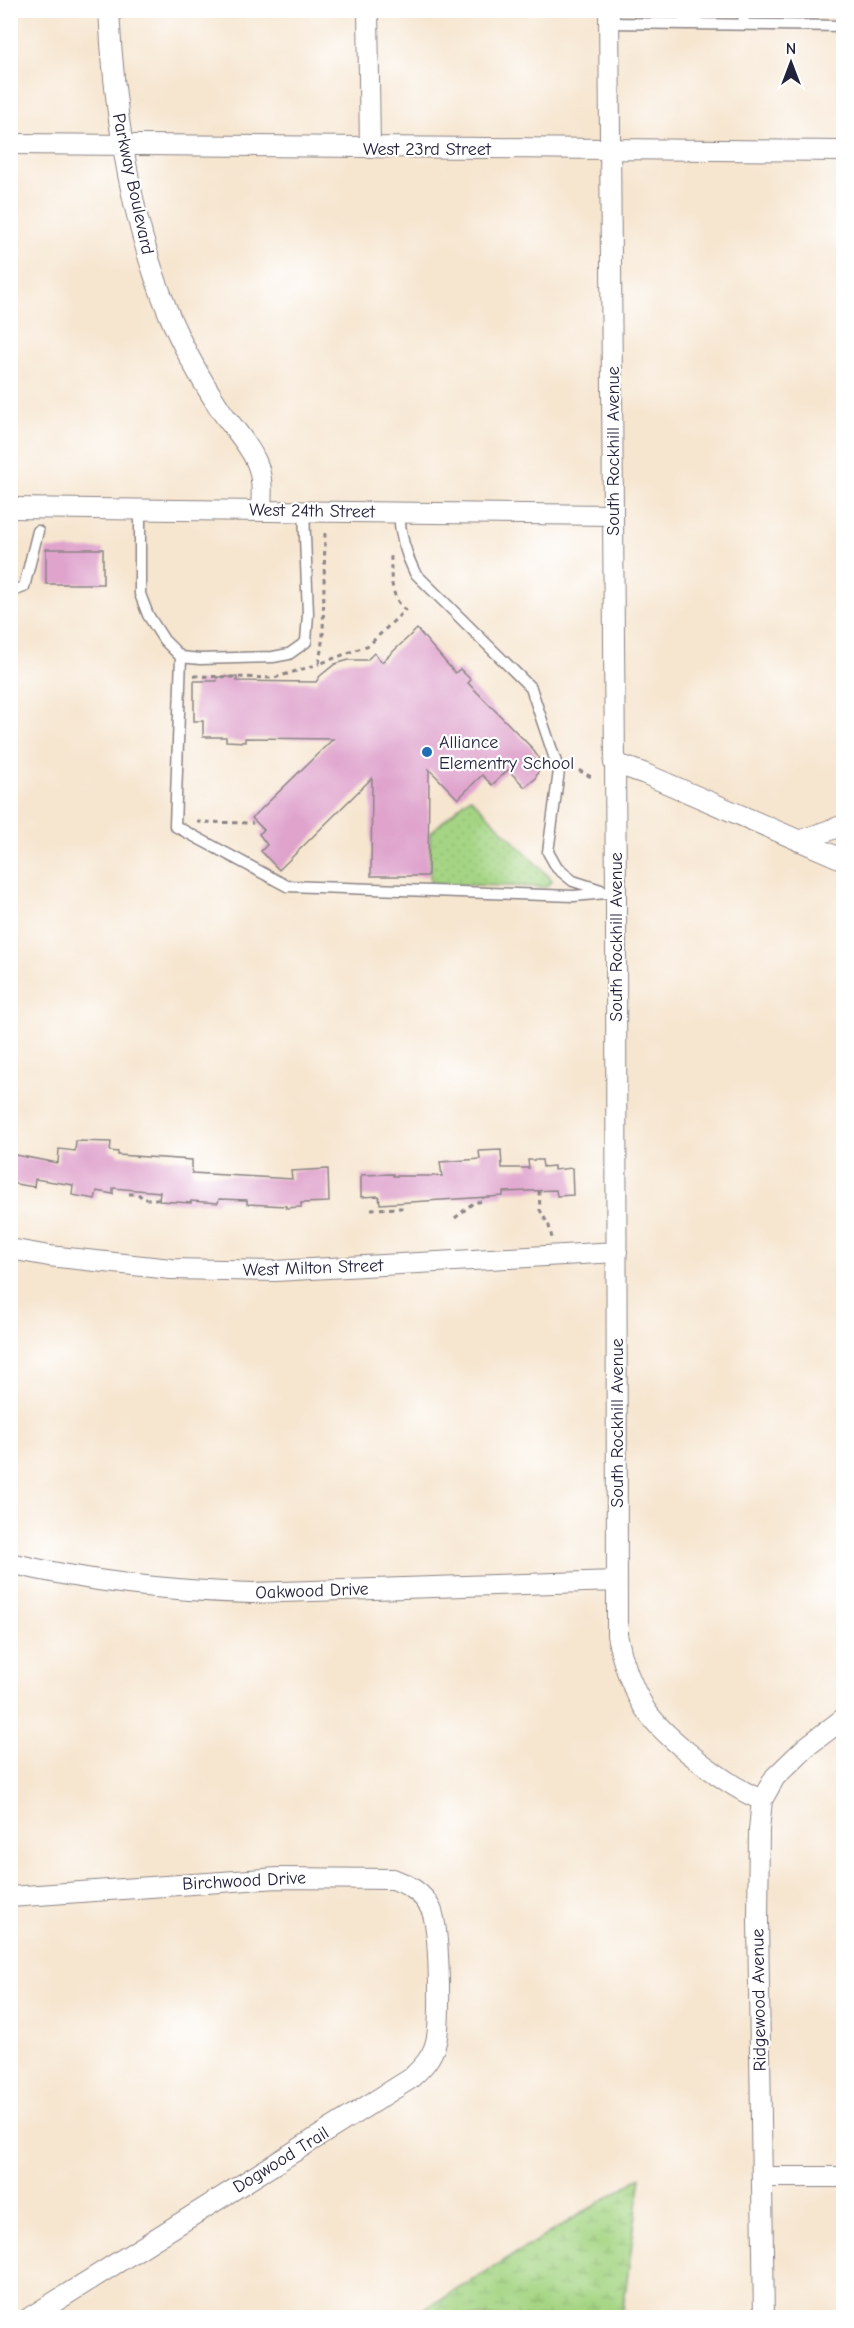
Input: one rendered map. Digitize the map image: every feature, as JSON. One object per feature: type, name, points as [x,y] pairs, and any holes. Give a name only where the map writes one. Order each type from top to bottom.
[{"type":"street","name":"Parkway Boulevard","points":[[109,10],[123,146],[140,231],[168,313],[198,374],[256,462],[260,474],[261,510]]},
{"type":"street","points":[[368,10],[370,148]]},
{"type":"street","name":"South Rockhill Avenue","points":[[609,17],[616,892],[616,1620],[621,1657],[646,1711],[709,1769],[732,1785],[762,1800]]},
{"type":"street","name":"West 23rd Street","points":[[10,144],[843,152]]},
{"type":"street","name":"West 24th Street","points":[[10,508],[613,515]]},
{"type":"street","points":[[615,763],[843,860]]},
{"type":"street","points":[[799,841],[843,825]]},
{"type":"street","name":"West Milton Street","points":[[10,1249],[49,1256],[171,1269],[275,1271],[617,1252]]},
{"type":"street","name":"Oakwood Drive","points":[[10,1563],[96,1581],[199,1591],[252,1593],[616,1581]]},
{"type":"street","name":"Ridgewood Avenue","points":[[764,2318],[758,1920],[759,1830],[762,1800],[775,1777],[806,1747],[843,1718]]},
{"type":"street","name":"Birchwood Drive","points":[[10,1897],[268,1878],[393,1879],[406,1884],[422,1896],[432,1911],[436,1925],[437,1944]]},
{"type":"street","name":"Dogwood Trail","points":[[29,2318],[410,2079],[419,2071],[429,2060],[436,2042],[437,1944]]},
{"type":"street","points":[[762,2177],[843,2177]]},
{"type":"lane","points":[[743,10],[744,24]]},
{"type":"lane","points":[[609,17],[744,24],[843,26]]},
{"type":"lane","points":[[140,509],[140,594],[148,615],[164,640],[181,657],[200,659],[273,657],[289,654],[306,642],[308,614],[304,510]]},
{"type":"lane","points":[[399,513],[405,553],[416,573],[531,688],[559,771],[548,852],[552,860],[557,868],[573,881],[593,890],[616,892]]},
{"type":"lane","points":[[10,592],[24,587],[38,531]]},
{"type":"lane","points":[[181,657],[175,826],[287,886],[574,896],[616,892]]},
{"type":"path","points":[[319,664],[324,635],[325,533]]},
{"type":"path","points":[[188,680],[194,676],[274,678],[369,645],[405,610],[398,603],[391,585],[391,548]]},
{"type":"path","points":[[567,764],[593,778]]},
{"type":"path","points":[[186,822],[254,823]]},
{"type":"path","points":[[539,1191],[540,1210],[549,1226],[552,1238]]},
{"type":"path","points":[[129,1194],[138,1194],[144,1199],[159,1199]]},
{"type":"path","points":[[455,1218],[473,1203],[483,1201],[483,1197]]},
{"type":"path","points":[[371,1209],[401,1208],[401,1203]]},
{"type":"green space","points":[[470,797],[552,880],[546,887],[430,884],[430,833]]},
{"type":"green space","points":[[641,2177],[622,2317],[412,2317]]},
{"type":"building","points":[[46,549],[103,549],[103,584],[46,584]]},
{"type":"building","name":"Alliance Elementry School","points":[[417,629],[455,673],[460,669],[471,680],[468,683],[531,747],[538,757],[539,769],[535,779],[525,787],[508,770],[492,785],[482,775],[458,799],[429,769],[428,876],[371,876],[372,778],[279,870],[261,851],[267,845],[259,834],[264,830],[252,818],[333,739],[245,738],[245,742],[226,741],[226,737],[203,737],[203,721],[194,721],[194,681],[217,681],[217,677],[237,677],[237,681],[316,682],[335,664],[349,660],[367,660],[374,653],[382,662]]},
{"type":"building","points":[[76,1141],[111,1142],[110,1151],[118,1152],[118,1155],[192,1160],[192,1173],[292,1179],[291,1171],[328,1169],[329,1202],[301,1203],[301,1207],[286,1208],[286,1206],[247,1204],[247,1200],[219,1199],[218,1203],[159,1201],[160,1192],[113,1188],[113,1194],[97,1191],[95,1199],[72,1195],[73,1185],[35,1179],[34,1187],[10,1183],[10,1154],[58,1163],[59,1149],[75,1151]]},
{"type":"building","points":[[501,1150],[502,1168],[529,1168],[528,1160],[542,1160],[543,1167],[554,1166],[554,1170],[572,1168],[573,1195],[557,1196],[556,1190],[503,1192],[503,1196],[380,1204],[379,1196],[361,1197],[361,1175],[442,1176],[440,1162],[480,1159],[479,1151]]},
{"type":"place","name":"Alliance Elementry School","points":[[427,752]]}]
